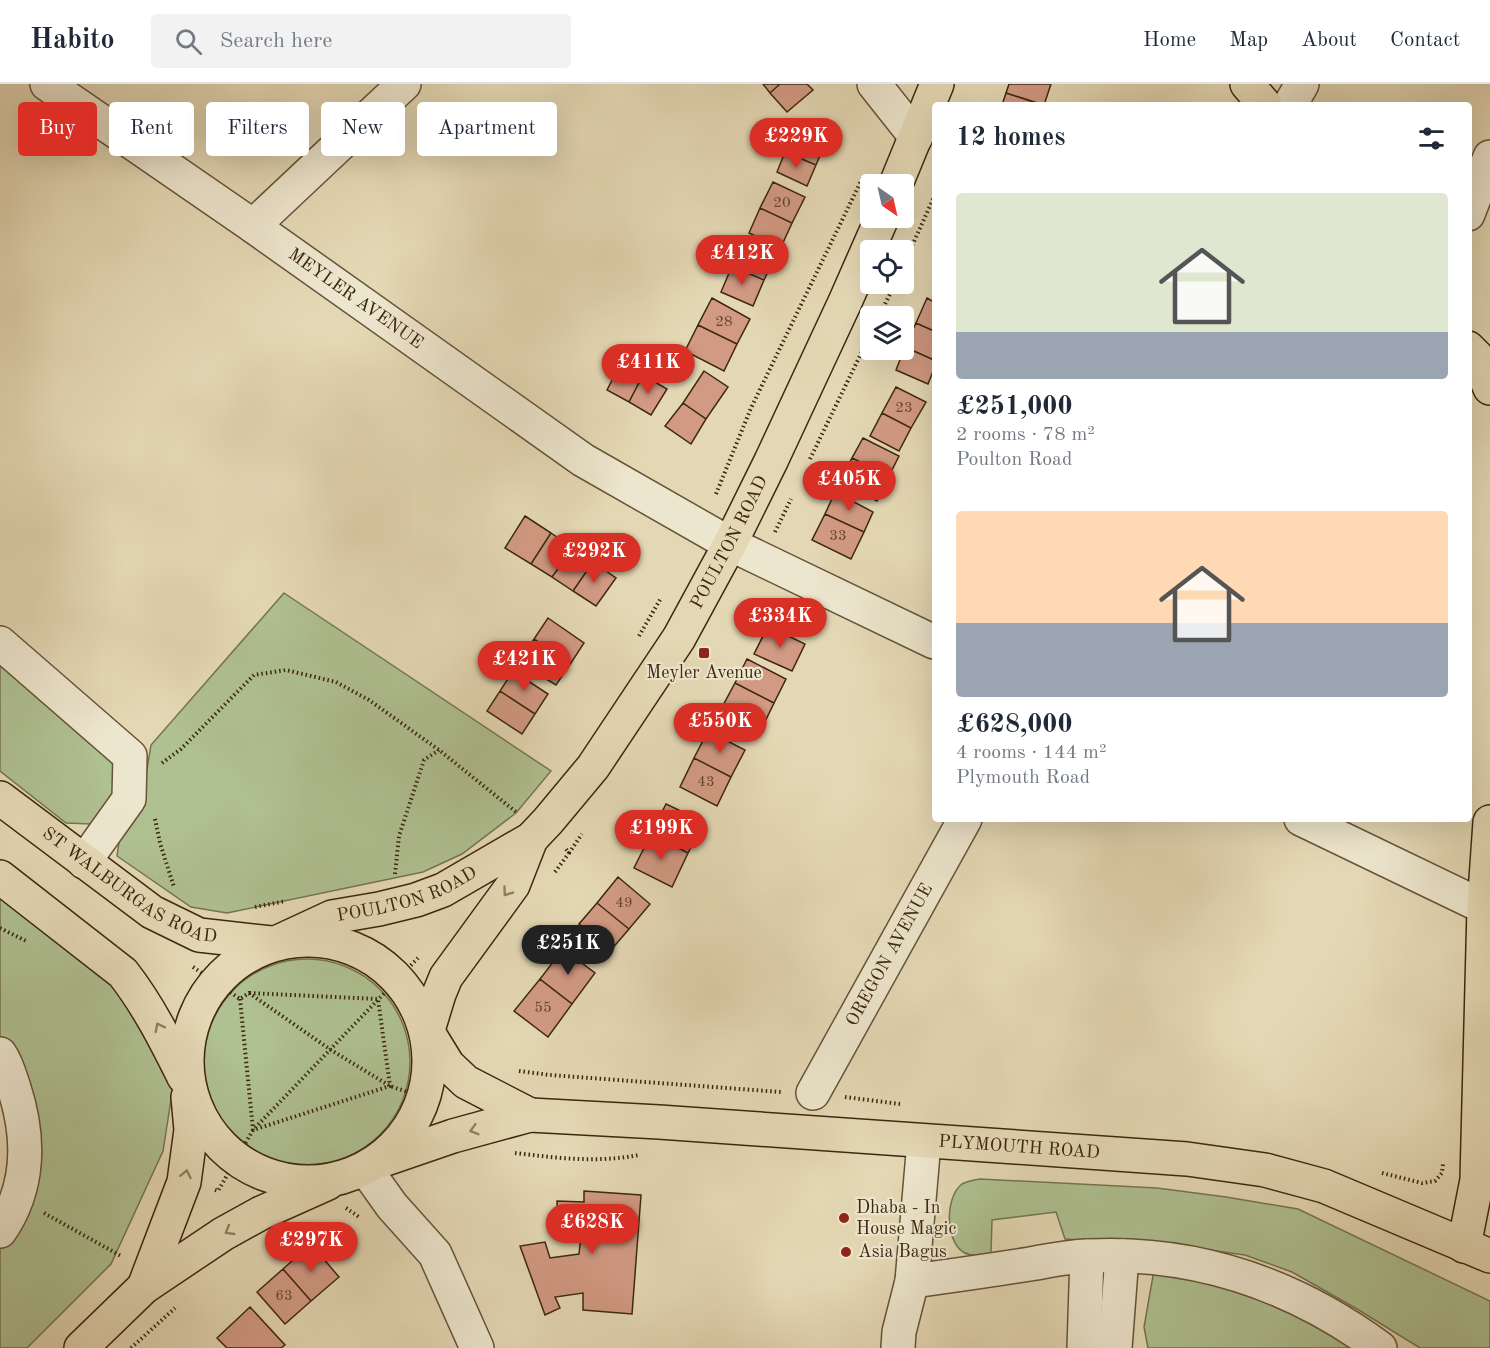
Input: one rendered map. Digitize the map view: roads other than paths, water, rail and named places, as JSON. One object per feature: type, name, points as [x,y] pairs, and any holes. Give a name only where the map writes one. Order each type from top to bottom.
[{"type":"main road","points":[[900,174],[937,84]]},
{"type":"main road","points":[[1247,84],[1262,102]]},
{"type":"main road","name":"POULTON ROAD","points":[[186,1083],[185,1054],[190,1027],[199,1005],[214,983],[230,969],[253,952],[332,917],[388,907],[443,890],[472,875],[518,824],[593,767],[679,638],[716,536],[801,398],[878,228]]},
{"type":"main road","points":[[1478,359],[1490,388]]},
{"type":"main road","name":"ST WALBURGAS ROAD","points":[[0,798],[152,912],[175,925],[199,935],[325,944],[344,948],[371,960],[396,980],[416,1005],[428,1032]]},
{"type":"main road","points":[[1477,1251],[1477,1131],[1490,822]]},
{"type":"main road","name":"POULTON ROAD","points":[[428,1032],[446,977],[513,885],[518,824]]},
{"type":"main road","points":[[0,877],[123,973],[139,993],[153,1017],[216,1139],[237,1158],[277,1176],[306,1180],[363,1170]]},
{"type":"main road","points":[[81,1348],[144,1287],[223,1234],[261,1213],[363,1170],[401,1140],[423,1098],[429,1059],[428,1032]]},
{"type":"main road","name":"PLYMOUTH ROAD","points":[[428,1032],[448,1065],[466,1082],[530,1115]]},
{"type":"main road","points":[[144,1287],[184,1182],[191,1130],[186,1083]]},
{"type":"main road","name":"PLYMOUTH ROAD","points":[[363,1170],[453,1136],[530,1115],[1187,1159],[1265,1170],[1324,1186],[1477,1251]]},
{"type":"main road","points":[[1477,1180],[1490,1214]]},
{"type":"street","name":"MEYLER AVENUE","points":[[47,84],[253,226],[583,460],[716,536],[932,641]]},
{"type":"street","points":[[253,226],[404,84]]},
{"type":"street","points":[[874,84],[916,137]]},
{"type":"street","points":[[1292,102],[1302,84]]},
{"type":"street","points":[[1472,204],[1490,157]]},
{"type":"street","points":[[0,643],[138,766],[129,799],[84,862]]},
{"type":"street","name":"OREGON AVENUE","points":[[813,1093],[963,822]]},
{"type":"street","points":[[1307,822],[1487,909]]},
{"type":"street","points":[[0,1054],[6,1062],[17,1096],[24,1129],[26,1156],[23,1179],[5,1224]]},
{"type":"street","points":[[898,1348],[898,1332],[912,1281],[924,1142]]},
{"type":"street","points":[[363,1170],[435,1254],[477,1348]]},
{"type":"street","points":[[912,1281],[1087,1256],[1122,1256],[1196,1264],[1280,1289],[1314,1306],[1380,1348]]},
{"type":"street","points":[[1084,1348],[1087,1256]]},
{"type":"street","points":[[1115,1348],[1122,1256]]},
{"type":"place","name":"Meyler Avenue","points":[[704,653]]},
{"type":"place","name":"Dhaba - In House Magic","points":[[844,1218]]},
{"type":"place","name":"Asia Bagus","points":[[846,1252]]}]
